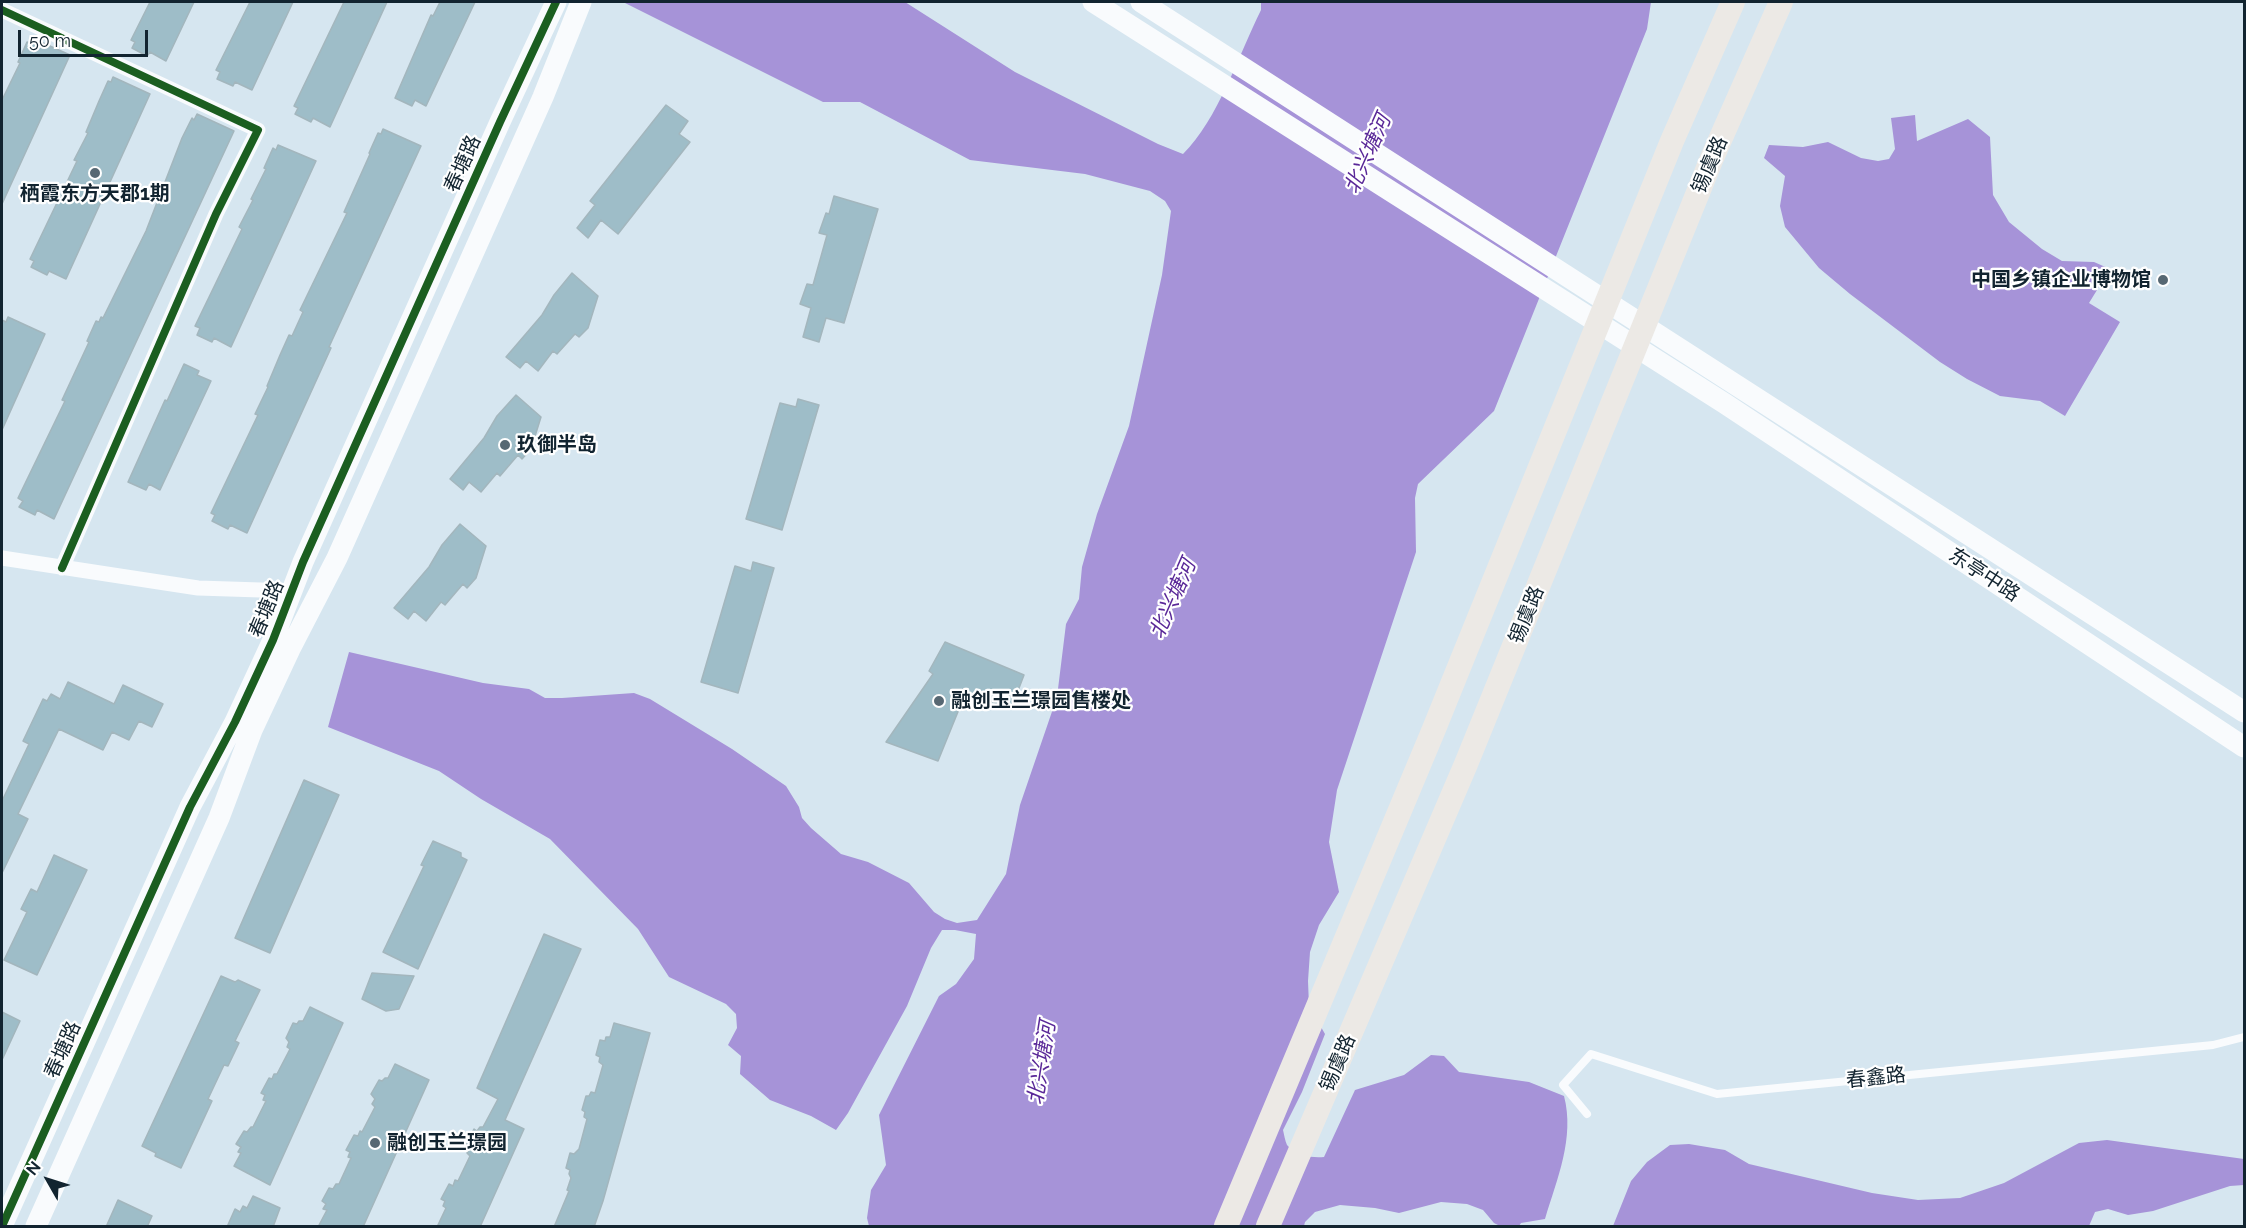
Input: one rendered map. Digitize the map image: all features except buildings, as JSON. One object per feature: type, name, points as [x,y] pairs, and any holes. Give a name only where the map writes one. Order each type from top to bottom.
[{"type":"main road","name":"春塘路","points":[[281,644],[292,591],[303,562],[556,2]]},
{"type":"main road","name":"春塘路","points":[[2,1227],[190,807],[243,726],[281,644],[341,548],[543,97],[581,2]]},
{"type":"main road","name":"东亭中路","points":[[1093,2],[1724,403],[2244,747]]},
{"type":"main road","name":"东亭中路","points":[[1141,2],[1737,383],[2244,712]]},
{"type":"main road","name":"锡虞路","points":[[1226,1227],[1434,729],[1672,141],[1733,2]]},
{"type":"main road","name":"锡虞路","points":[[1268,1227],[1466,764],[1712,158],[1781,2]]},
{"type":"main road","name":"春塘路","points":[[36,1227],[219,818],[243,726]]},
{"type":"street","points":[[2,10],[258,130],[216,214],[62,568]]},
{"type":"street","points":[[2,558],[198,588],[292,591]]},
{"type":"lane","name":"春鑫路","points":[[1587,1114],[1563,1084],[1591,1054],[1717,1094],[2213,1045],[2244,1037]]},
{"type":"water","name":"北兴塘河","points":[[623,2],[905,2],[1015,72],[1158,144],[1183,154],[1207,123],[1227,86],[1261,10],[1261,2],[1651,2],[1647,29],[1494,411],[1418,484],[1415,498],[1416,552],[1337,790],[1329,842],[1339,892],[1319,925],[1310,952],[1308,981],[1309,1006],[1325,1034],[1302,1092],[1283,1130],[1287,1145],[1295,1152],[1309,1157],[1324,1157],[1355,1090],[1404,1075],[1431,1055],[1444,1056],[1459,1072],[1529,1082],[1564,1096],[1567,1112],[1563,1158],[1545,1219],[1521,1223],[1519,1226],[1500,1226],[1494,1223],[1483,1210],[1467,1204],[1441,1202],[1399,1213],[1340,1205],[1315,1212],[1304,1226],[869,1226],[867,1218],[871,1190],[886,1165],[879,1115],[939,996],[956,984],[974,959],[976,934],[942,930],[931,948],[907,1006],[848,1113],[836,1130],[811,1116],[770,1100],[740,1074],[741,1056],[728,1045],[737,1028],[736,1014],[726,1004],[669,977],[638,929],[550,839],[481,799],[439,771],[328,727],[349,652],[483,683],[529,689],[545,698],[634,693],[650,699],[732,749],[786,786],[799,807],[802,818],[841,854],[868,862],[909,883],[934,912],[945,919],[957,923],[977,920],[1006,874],[1020,805],[1057,697],[1066,624],[1079,599],[1082,567],[1097,514],[1129,426],[1162,275],[1171,211],[1165,201],[1150,191],[1085,174],[970,160],[860,102],[823,102]]},
{"type":"water","points":[[1915,115],[1917,141],[1968,119],[1990,137],[1993,195],[2009,222],[2042,249],[2062,261],[2094,262],[2110,269],[2089,303],[2120,322],[2065,416],[2040,401],[2000,396],[1940,362],[1819,268],[1785,227],[1780,206],[1785,176],[1764,158],[1769,145],[1803,147],[1828,142],[1861,158],[1878,161],[1889,159],[1895,149],[1891,118]]},
{"type":"water","points":[[2107,1140],[2244,1159],[2244,1185],[2230,1186],[2153,1211],[2128,1215],[2108,1209],[2095,1212],[2089,1226],[1613,1226],[1631,1181],[1647,1162],[1670,1145],[1689,1144],[1725,1150],[1749,1164],[1872,1193],[1918,1200],[1960,1198],[2004,1183],[2079,1143]]},
{"type":"cycle path","points":[[2,1226],[190,807],[235,722],[273,640],[303,562],[556,2]]},
{"type":"cycle path","points":[[2,10],[258,130],[216,214],[62,568]]},
{"type":"place","name":"栖霞东方天郡1期","points":[[95,173]]},
{"type":"place","name":"中国乡镇企业博物馆","points":[[2163,280]]},
{"type":"place","name":"玖御半岛","points":[[505,445]]},
{"type":"place","name":"融创玉兰璟园售楼处","points":[[939,701]]},
{"type":"place","name":"融创玉兰璟园","points":[[375,1143]]}]
